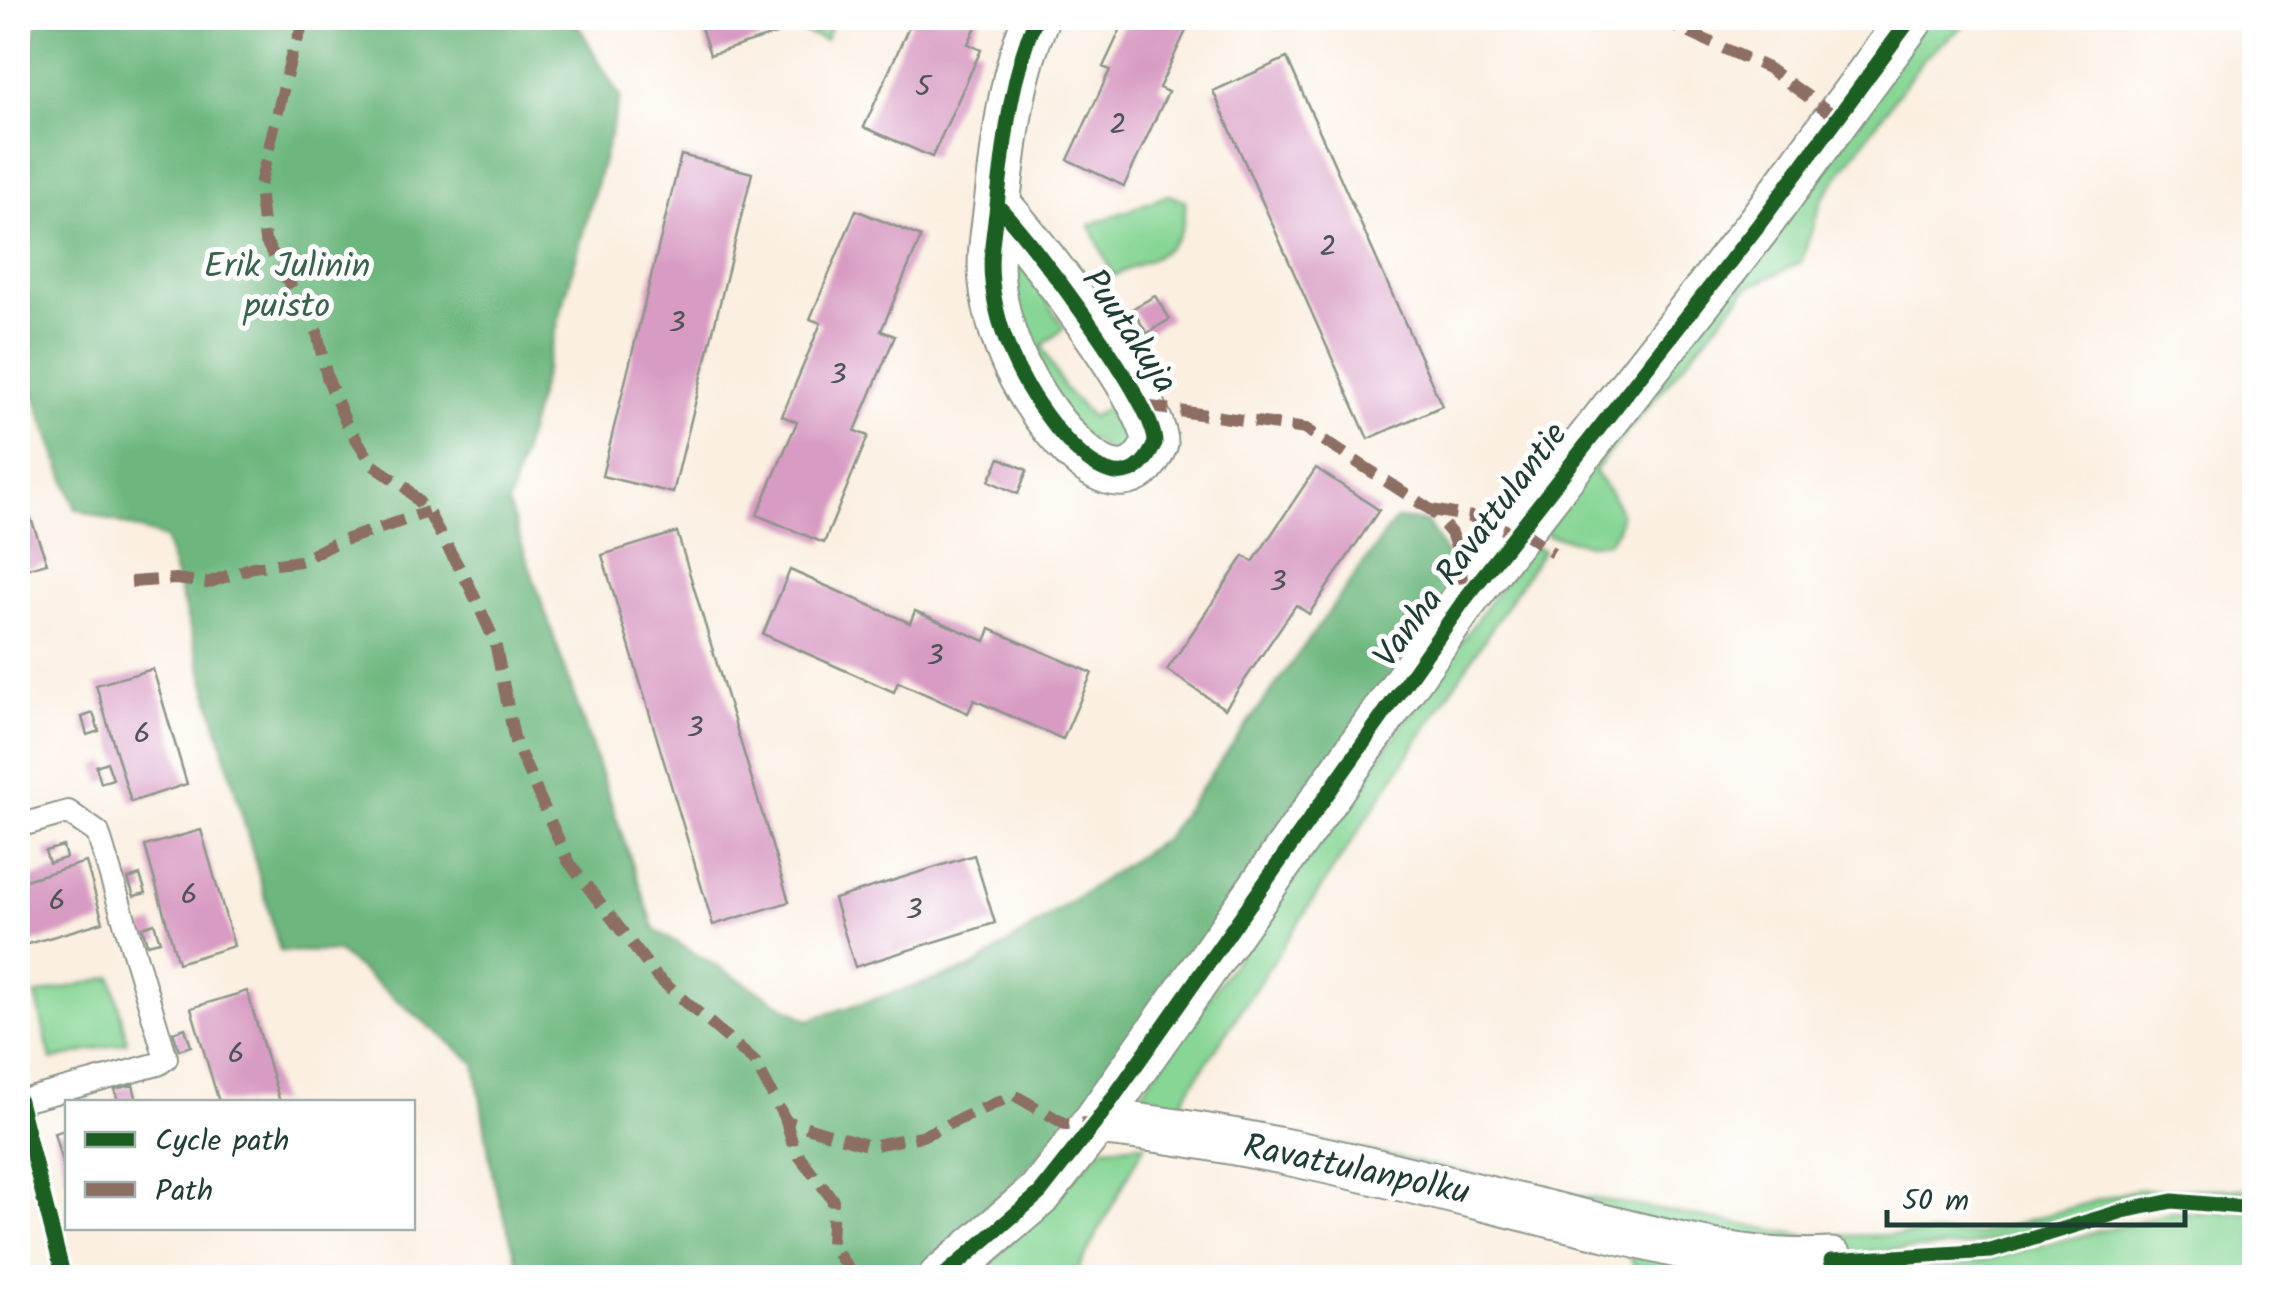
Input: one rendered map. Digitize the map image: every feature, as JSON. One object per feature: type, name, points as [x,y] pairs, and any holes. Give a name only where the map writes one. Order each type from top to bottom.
[{"type":"street","name":"Puutakuja","points":[[997,205],[1030,238],[1144,406],[1155,443],[1144,463],[1135,470],[1111,472],[1073,448],[1020,374],[992,282],[997,205],[1006,120],[1036,18]]},
{"type":"street","name":"Vanha Ravattulantie","points":[[1096,1122],[1465,599],[1757,227],[1911,18]]},
{"type":"street","name":"Ravattulanpolku","points":[[1096,1122],[1155,1128],[1765,1260],[1831,1261]]},
{"type":"street","points":[[941,1278],[1040,1193],[1096,1122]]},
{"type":"lane","points":[[18,826],[68,812],[98,833],[166,1058],[158,1064],[19,1102]]},
{"type":"green space","name":"Erik Julinin puisto","points":[[39,18],[574,18],[620,98],[508,505],[655,930],[808,1020],[972,968],[1165,838],[1396,519],[1427,522],[1447,556],[1449,592],[1094,1096],[948,1254],[911,1277],[522,1277],[493,1178],[475,1063],[338,952],[280,951],[165,538],[76,509],[18,351],[18,91]]},
{"type":"green space","points":[[791,18],[834,18],[825,40],[795,29]]},
{"type":"green space","points":[[1923,18],[1973,18],[1924,58],[1822,199],[1801,262],[1748,287],[1594,471],[1620,514],[1608,542],[1589,544],[1548,535],[1546,517]]},
{"type":"green space","points":[[1168,195],[1185,201],[1184,218],[1174,242],[1154,257],[1113,276],[1090,225]]},
{"type":"green space","points":[[1019,257],[1064,328],[1042,346],[1064,388],[1092,417],[1119,400],[1135,441],[1128,455],[1109,452],[1071,427],[1009,308],[1013,259]]},
{"type":"green space","points":[[1530,545],[1543,550],[1182,1100],[1190,1113],[1540,1189],[1809,1236],[1979,1234],[2134,1190],[2254,1189],[2254,1198],[2168,1196],[1968,1246],[1798,1256],[1147,1114],[1136,1100]]},
{"type":"green space","points":[[112,977],[127,1042],[51,1060],[36,995]]},
{"type":"green space","points":[[1145,1144],[1074,1277],[976,1278],[1104,1147]]},
{"type":"green space","points":[[2174,1212],[2254,1213],[2254,1277],[1823,1278],[1954,1268]]},
{"type":"green space","points":[[1627,1252],[1754,1277],[1640,1277]]},
{"type":"building","points":[[698,18],[771,18],[776,34],[710,55]]},
{"type":"building","points":[[901,18],[980,18],[968,44],[981,50],[932,157],[864,127],[911,22]]},
{"type":"building","points":[[1126,18],[1192,18],[1159,88],[1168,92],[1124,186],[1068,160],[1110,70],[1103,67]]},
{"type":"building","points":[[1287,58],[1442,406],[1368,439],[1213,91]]},
{"type":"building","points":[[681,155],[752,173],[673,493],[602,476]]},
{"type":"building","points":[[856,210],[921,237],[881,331],[895,336],[855,431],[868,436],[824,543],[757,515],[797,422],[782,416],[821,323],[810,319]]},
{"type":"building","points":[[1155,296],[1170,319],[1147,333],[1132,309]]},
{"type":"building","points":[[1000,458],[1027,470],[1018,494],[989,481]]},
{"type":"building","points":[[1316,468],[1379,510],[1309,614],[1296,605],[1225,709],[1167,670],[1244,556],[1253,562]]},
{"type":"building","points":[[18,483],[47,563],[18,571]]},
{"type":"building","points":[[677,532],[789,902],[713,925],[602,555]]},
{"type":"building","points":[[790,570],[910,623],[915,611],[985,641],[990,629],[1092,673],[1063,739],[974,700],[968,713],[898,682],[894,692],[763,634]]},
{"type":"building","points":[[153,669],[187,784],[131,802],[96,685]]},
{"type":"building","points":[[93,713],[99,731],[87,735],[82,717]]},
{"type":"building","points":[[107,762],[113,779],[101,783],[96,766]]},
{"type":"building","points":[[201,830],[234,946],[178,963],[145,846]]},
{"type":"building","points":[[63,846],[66,858],[49,863],[45,851]]},
{"type":"building","points":[[974,855],[995,923],[855,967],[834,899]]},
{"type":"building","points":[[86,862],[103,922],[18,947],[18,882]]},
{"type":"building","points":[[140,875],[146,893],[134,896],[128,879]]},
{"type":"building","points":[[154,923],[160,941],[147,944],[142,927]]},
{"type":"building","points":[[247,991],[279,1100],[218,1100],[191,1008]]},
{"type":"building","points":[[185,1028],[191,1046],[179,1050],[173,1032]]},
{"type":"building","points":[[133,1085],[136,1097],[118,1100],[115,1089]]},
{"type":"building","points":[[65,1130],[65,1173],[54,1133]]},
{"type":"marked path","points":[[306,18],[292,53],[259,189],[265,240],[317,332],[327,377],[346,423],[373,465],[406,488],[428,512],[470,587],[495,642],[515,742],[568,861],[657,977],[755,1062],[786,1121],[870,1146],[922,1136],[1014,1095],[1067,1125],[1096,1122]]},
{"type":"marked path","points":[[1656,18],[1768,68],[1839,119]]},
{"type":"marked path","points":[[1144,406],[1306,429],[1431,510],[1451,533],[1465,599]]},
{"type":"marked path","points":[[1431,510],[1472,517],[1516,534]]},
{"type":"marked path","points":[[131,582],[176,579],[207,583],[253,567],[300,561],[333,544],[428,512]]},
{"type":"marked path","points":[[1519,529],[1553,553]]},
{"type":"marked path","points":[[786,1121],[794,1149],[833,1200],[831,1244],[855,1278]]},
{"type":"cycle path","points":[[997,205],[1062,285],[1135,394],[1155,443],[1140,466],[1122,473],[1102,469],[1063,437],[1017,366],[996,306],[991,253],[993,234],[1006,133],[1014,86],[1036,18]]},
{"type":"cycle path","points":[[941,1278],[1040,1193],[1096,1122],[1465,599],[1757,227],[1911,18]]},
{"type":"cycle path","points":[[18,1097],[64,1278]]},
{"type":"cycle path","points":[[1831,1261],[1991,1251],[2123,1211],[2173,1201],[2254,1208]]}]
